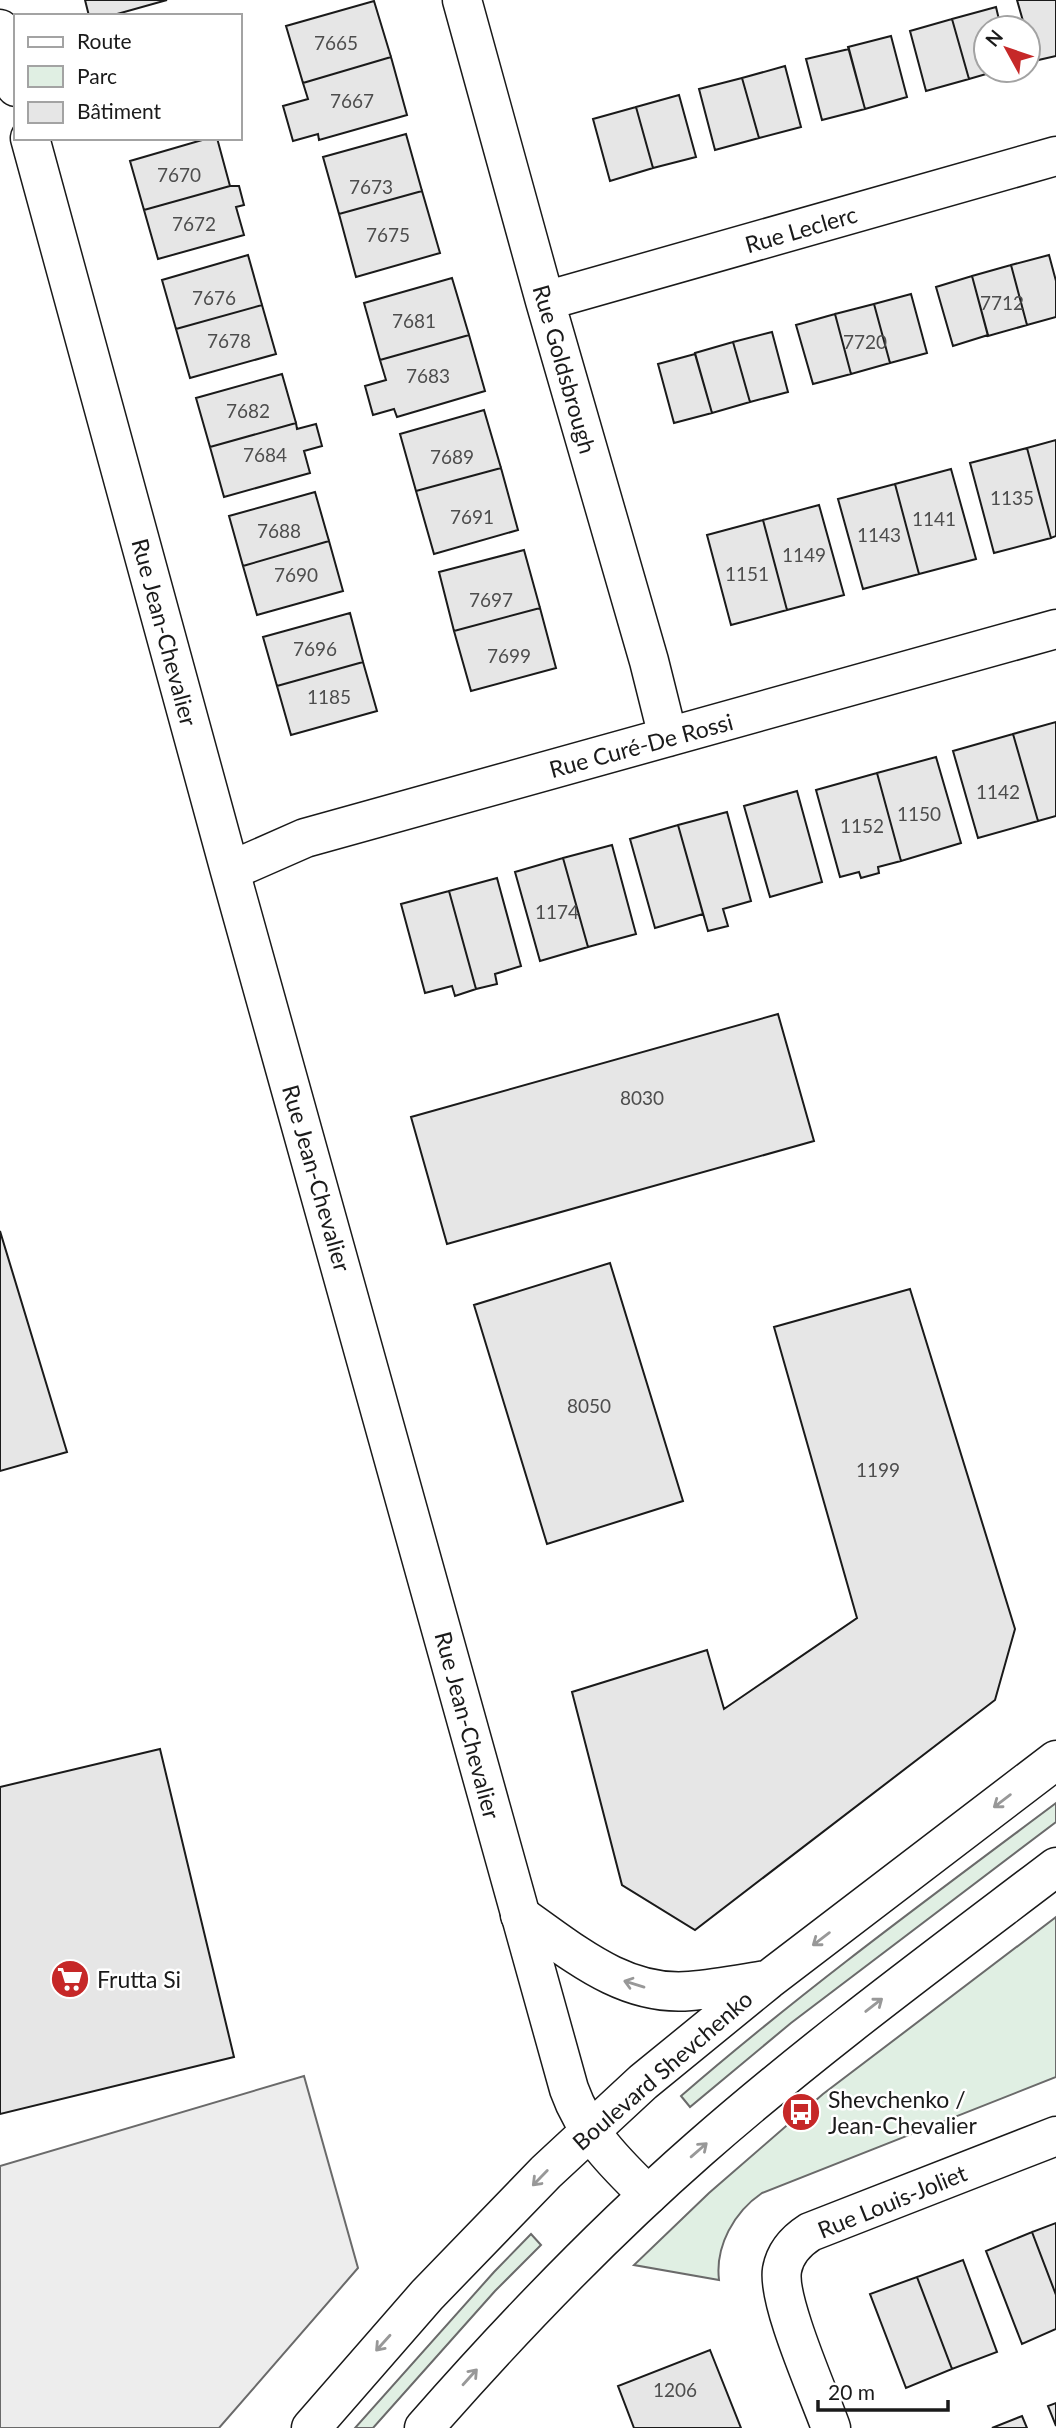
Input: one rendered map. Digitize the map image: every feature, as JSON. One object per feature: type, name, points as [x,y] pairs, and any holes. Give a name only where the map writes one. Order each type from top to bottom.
[{"type":"street","name":"Rue Goldsbrough","points":[[462,0],[545,302],[649,661],[668,737]]},
{"type":"street","points":[[0,29],[14,80]]},
{"type":"street","name":"Rue Jean-Chevalier","points":[[31,140],[230,872],[569,2089],[575,2107],[589,2131],[648,2195]]},
{"type":"street","name":"Rue Leclerc","points":[[545,302],[1056,156]]},
{"type":"street","name":"Rue Curé-De Rossi","points":[[230,872],[304,838],[1056,629]]},
{"type":"street","name":"Boulevard Shevchenko","points":[[311,2428],[427,2295],[589,2131],[663,2065],[768,1980],[1056,1760]]},
{"type":"street","points":[[424,2428],[540,2301],[648,2195],[833,2038],[1056,1867]]},
{"type":"street","points":[[520,1916],[599,1969],[638,1986],[656,1990],[689,1991],[768,1980]]},
{"type":"street","name":"Rue Louis-Joliet","points":[[831,2428],[784,2297],[782,2270],[785,2260],[799,2239],[810,2232],[1056,2136]]},
{"type":"green space","points":[[1056,1803],[1056,1822],[791,2023],[690,2107],[681,2096],[819,1983]]},
{"type":"green space","points":[[1056,1917],[1056,2077],[762,2193],[743,2210],[728,2231],[720,2255],[719,2280],[634,2265],[709,2193],[823,2094]]},
{"type":"green space","points":[[531,2234],[541,2245],[495,2291],[373,2428],[355,2428],[494,2272]]},
{"type":"shaded area","points":[[304,2076],[358,2268],[219,2428],[0,2428],[0,2166]]},
{"type":"building","points":[[85,0],[167,0],[117,14],[88,14]]},
{"type":"building","points":[[1017,0],[1056,0],[1056,56],[1042,59],[1042,14],[1021,14]]},
{"type":"building","points":[[374,1],[391,57],[303,83],[286,26]]},
{"type":"building","points":[[996,7],[998,14],[972,14],[972,78],[969,79],[952,19]]},
{"type":"building","points":[[952,19],[969,79],[926,91],[910,31]]},
{"type":"building","points":[[891,36],[907,97],[865,109],[848,47]]},
{"type":"building","points":[[849,49],[865,109],[822,120],[806,59]]},
{"type":"building","points":[[391,57],[407,115],[319,140],[318,134],[293,141],[283,106],[308,99],[303,83]]},
{"type":"building","points":[[785,66],[801,127],[759,138],[742,78]]},
{"type":"building","points":[[742,78],[759,138],[715,150],[699,89]]},
{"type":"building","points":[[679,95],[696,157],[653,168],[636,107]]},
{"type":"building","points":[[636,107],[653,168],[610,181],[593,119]]},
{"type":"building","points":[[406,134],[422,191],[339,214],[323,157]]},
{"type":"building","points":[[202,140],[218,140],[230,186],[144,210],[130,161]]},
{"type":"building","points":[[230,186],[239,186],[244,205],[236,207],[244,235],[158,259],[144,210]]},
{"type":"building","points":[[422,191],[440,253],[356,277],[339,214]]},
{"type":"building","points":[[248,255],[262,305],[176,329],[162,280]]},
{"type":"building","points":[[1049,255],[1056,281],[1056,317],[1027,325],[1011,265]]},
{"type":"building","points":[[1011,265],[1027,325],[988,336],[972,276]]},
{"type":"building","points":[[972,276],[988,335],[953,346],[936,287]]},
{"type":"building","points":[[452,278],[469,335],[380,360],[364,303]]},
{"type":"building","points":[[911,294],[927,353],[890,363],[874,304]]},
{"type":"building","points":[[874,304],[890,363],[851,374],[835,314]]},
{"type":"building","points":[[262,305],[276,354],[190,378],[176,329]]},
{"type":"building","points":[[835,314],[851,374],[813,384],[796,325]]},
{"type":"building","points":[[772,332],[788,392],[750,402],[733,342]]},
{"type":"building","points":[[469,335],[485,391],[397,417],[394,409],[373,415],[365,386],[386,380],[380,360]]},
{"type":"building","points":[[733,342],[750,402],[712,413],[695,353]]},
{"type":"building","points":[[695,354],[712,413],[674,423],[658,364]]},
{"type":"building","points":[[282,374],[296,423],[210,447],[196,398]]},
{"type":"building","points":[[484,410],[501,468],[416,491],[400,434]]},
{"type":"building","points":[[296,423],[297,429],[316,424],[322,446],[304,451],[310,473],[224,497],[210,447]]},
{"type":"building","points":[[1056,440],[1056,536],[1051,538],[1027,448]]},
{"type":"building","points":[[1027,448],[1051,538],[994,553],[970,463]]},
{"type":"building","points":[[501,468],[518,530],[434,554],[416,491]]},
{"type":"building","points":[[951,469],[976,559],[919,574],[895,484]]},
{"type":"building","points":[[895,484],[919,574],[863,589],[838,499]]},
{"type":"building","points":[[315,492],[329,541],[243,566],[229,516]]},
{"type":"building","points":[[819,505],[844,595],[787,610],[763,520]]},
{"type":"building","points":[[763,520],[787,610],[731,625],[707,535]]},
{"type":"building","points":[[329,541],[343,591],[257,615],[243,566]]},
{"type":"building","points":[[524,550],[540,608],[454,631],[439,572]]},
{"type":"building","points":[[540,608],[556,668],[471,691],[454,631]]},
{"type":"building","points":[[350,613],[363,662],[277,686],[263,637]]},
{"type":"building","points":[[363,662],[377,711],[291,735],[277,686]]},
{"type":"building","points":[[1056,722],[1056,816],[1038,821],[1013,734]]},
{"type":"building","points":[[1013,734],[1038,821],[978,838],[953,751]]},
{"type":"building","points":[[936,757],[961,843],[901,861],[877,773]]},
{"type":"building","points":[[877,773],[901,861],[878,867],[879,873],[861,878],[859,872],[840,877],[816,790]]},
{"type":"building","points":[[797,791],[822,882],[770,897],[744,806]]},
{"type":"building","points":[[727,812],[751,901],[723,909],[728,926],[708,931],[678,825]]},
{"type":"building","points":[[678,825],[703,914],[655,928],[630,839]]},
{"type":"building","points":[[612,845],[636,934],[588,947],[563,858]]},
{"type":"building","points":[[563,858],[588,947],[540,961],[515,872]]},
{"type":"building","points":[[497,878],[521,966],[495,974],[497,984],[476,989],[449,891]]},
{"type":"building","points":[[449,891],[476,989],[455,996],[452,986],[425,993],[401,904]]},
{"type":"building","points":[[778,1014],[814,1141],[447,1244],[411,1117]]},
{"type":"building","points":[[0,1231],[67,1452],[0,1471]]},
{"type":"building","points":[[610,1263],[683,1501],[547,1544],[474,1305]]},
{"type":"building","points":[[910,1289],[1015,1629],[995,1700],[695,1930],[622,1885],[572,1692],[707,1650],[724,1709],[857,1618],[774,1327]]},
{"type":"building","points":[[160,1749],[234,2057],[0,2114],[0,1787]]},
{"type":"building","points":[[1056,2223],[1056,2295],[1032,2232]]},
{"type":"building","points":[[1032,2232],[1056,2295],[1056,2329],[1022,2344],[986,2251]]},
{"type":"building","points":[[963,2260],[997,2352],[952,2369],[917,2277]]},
{"type":"building","points":[[917,2277],[952,2369],[906,2388],[870,2294]]},
{"type":"building","points":[[710,2350],[741,2428],[634,2428],[618,2386]]},
{"type":"building","points":[[1056,2403],[1056,2426],[1048,2406]]},
{"type":"building","points":[[1022,2416],[1027,2428],[992,2428]]},
{"type":"place","name":"Frutta Si","points":[[70,1979]]},
{"type":"place","name":"Shevchenko / Jean-Chevalier","points":[[801,2112]]}]
